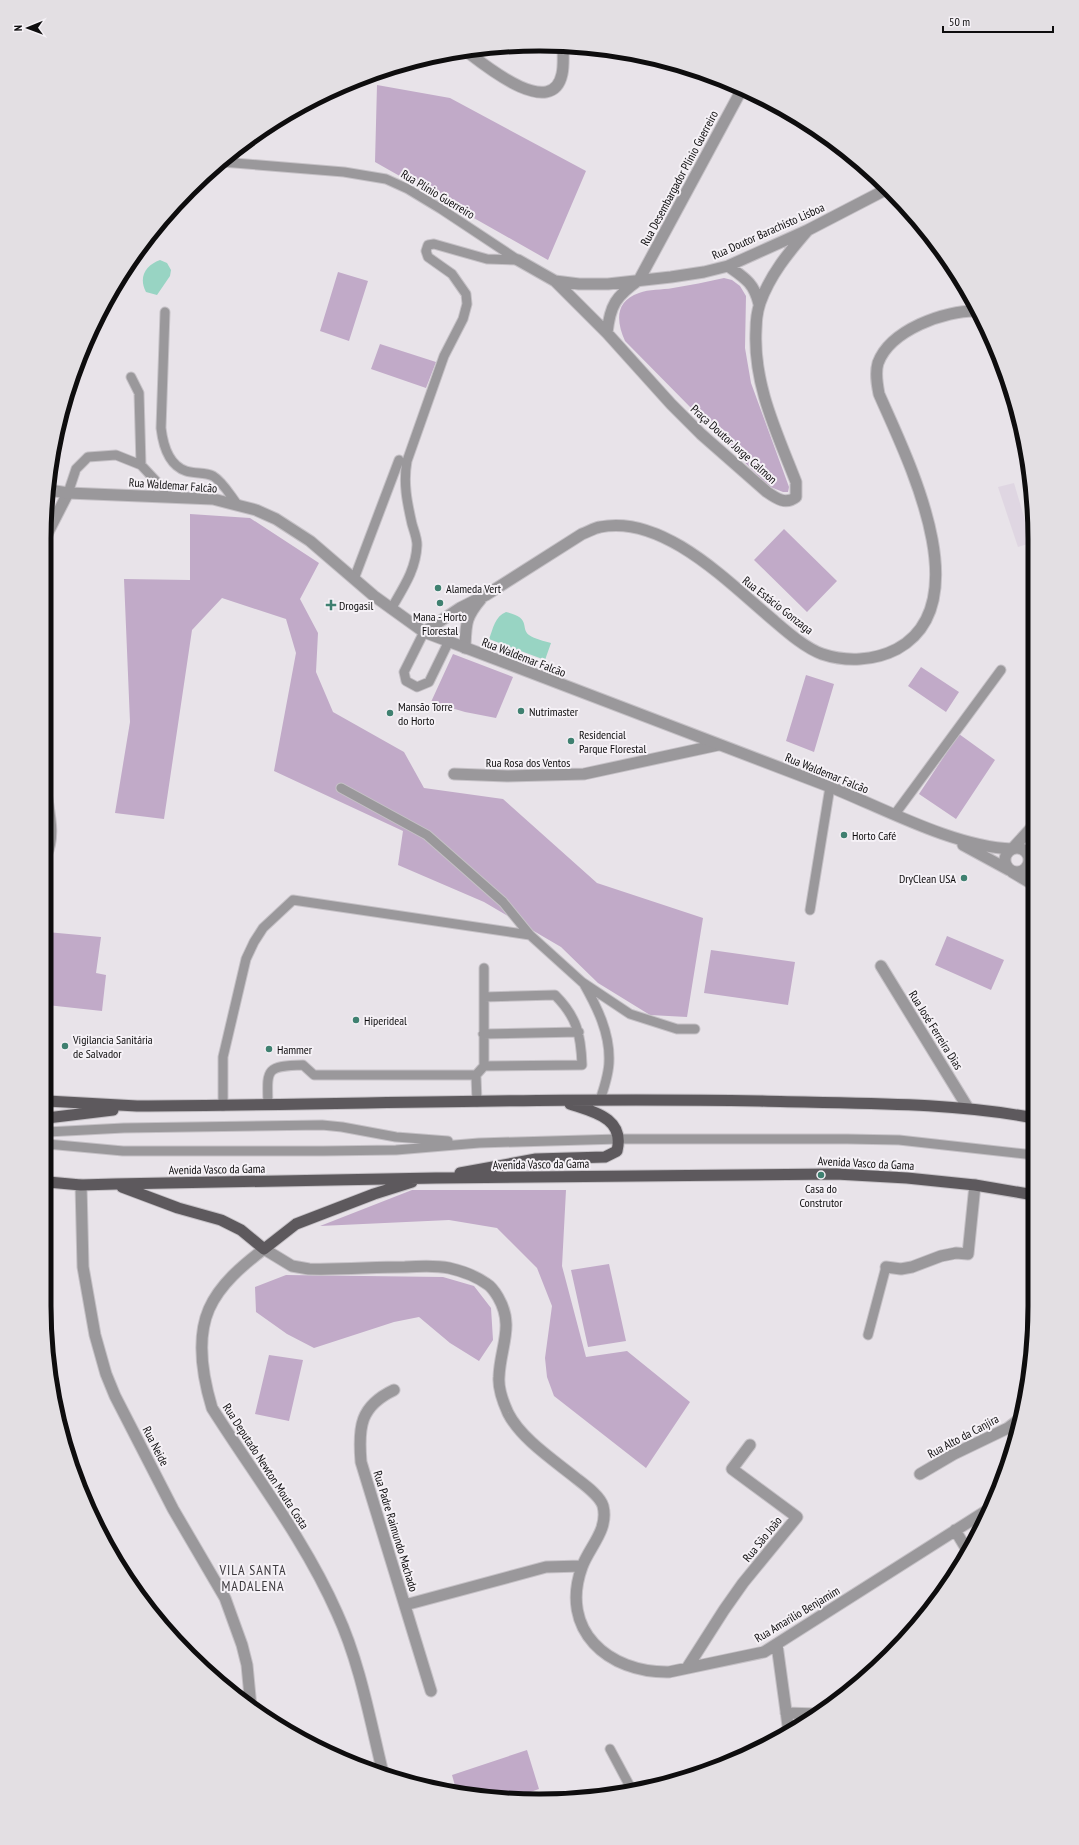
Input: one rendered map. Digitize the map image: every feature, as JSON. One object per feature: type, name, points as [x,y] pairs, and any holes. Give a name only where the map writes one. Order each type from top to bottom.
[{"type":"main road","points":[[51,1101],[137,1106],[600,1100],[878,1103],[968,1108],[1028,1117]]},
{"type":"main road","points":[[436,1178],[536,1159],[605,1157],[617,1151],[619,1139],[616,1129],[609,1120],[603,1116],[563,1101]]},
{"type":"main road","points":[[51,1117],[137,1106]]},
{"type":"main road","name":"Avenida Vasco da Gama","points":[[51,1182],[81,1185],[424,1178],[836,1174],[907,1178],[975,1185],[1028,1194]]},
{"type":"main road","points":[[51,1175],[81,1185]]},
{"type":"main road","points":[[116,1184],[178,1208],[220,1220],[241,1230],[264,1249],[296,1224],[374,1194],[424,1178]]},
{"type":"street","points":[[472,56],[506,81],[519,87],[542,92],[552,90],[558,84],[562,75],[563,52]]},
{"type":"street","name":"Rua Desembargador Plínio Guerreiro","points":[[640,280],[739,94]]},
{"type":"street","name":"Rua Doutor Barachisto Lisboa","points":[[555,281],[579,284],[608,284],[684,275],[728,266],[808,230],[882,191]]},
{"type":"street","name":"Praça Doutor Jorge Calmon","points":[[555,281],[607,333],[666,399],[701,434],[775,498],[784,501],[791,501],[796,497],[796,482],[768,409],[756,362],[756,321],[759,304],[771,277],[783,259],[808,230]]},
{"type":"street","name":"Rua Plínio Guerreiro","points":[[518,260],[555,281]]},
{"type":"street","points":[[728,266],[749,282],[756,292],[759,304]]},
{"type":"street","points":[[607,333],[609,317],[614,303],[625,290],[640,280]]},
{"type":"street","name":"Rua Estácio Gonzaga","points":[[424,632],[460,608],[486,594],[582,534],[598,527],[621,526],[644,530],[667,538],[694,554],[790,634],[821,653],[848,660],[869,658],[892,651],[907,643],[919,631],[928,616],[934,595],[936,570],[932,535],[924,505],[913,473],[879,394],[877,384],[878,364],[883,354],[895,339],[918,326],[943,316],[972,311]]},
{"type":"street","name":"Rua Waldemar Falcão","points":[[54,491],[68,493],[213,499],[238,504],[256,510],[294,530],[310,541],[391,609],[424,632],[830,787],[938,831],[987,847],[1013,849]]},
{"type":"street","points":[[51,525],[68,493]]},
{"type":"street","name":"Rua Estácio Gonzaga","points":[[465,648],[467,621],[470,612],[486,594]]},
{"type":"street","name":"Rua Rosa dos Ventos","points":[[454,774],[507,776],[584,774],[718,745]]},
{"type":"street","points":[[51,823],[51,846]]},
{"type":"street","name":"Rua Waldemar Falcão","points":[[938,831],[1028,881]]},
{"type":"street","points":[[1028,832],[1013,849],[1008,852],[1005,861],[1011,871],[1021,872],[1026,870],[1028,866]]},
{"type":"street","points":[[1013,849],[1022,849],[1028,856]]},
{"type":"street","name":"Rua José Ferreira Dias","points":[[881,966],[968,1108]]},
{"type":"street","name":"Rua Neide","points":[[81,1185],[84,1275],[95,1335],[106,1374],[115,1396],[170,1502],[228,1605],[242,1644],[250,1699]]},
{"type":"street","points":[[886,1267],[901,1269],[912,1267],[941,1256],[956,1253],[968,1254],[975,1185]]},
{"type":"street","name":"Rua Amarilio Benjamim","points":[[264,1249],[292,1266],[309,1269],[423,1266],[448,1267],[472,1275],[489,1284],[504,1307],[507,1321],[506,1339],[499,1378],[502,1398],[509,1415],[531,1441],[586,1486],[602,1505],[604,1517],[601,1531],[582,1566],[577,1584],[577,1605],[582,1626],[590,1641],[603,1652],[622,1663],[638,1669],[655,1672],[687,1668],[764,1652],[982,1514]]},
{"type":"street","name":"Rua Deputado Newton Mouta Costa","points":[[264,1249],[244,1264],[231,1277],[209,1309],[203,1332],[205,1386],[212,1408],[298,1538],[337,1613],[351,1647],[381,1768]]},
{"type":"street","name":"Rua Padre Raimundo Machado","points":[[394,1390],[380,1396],[370,1407],[362,1423],[359,1444],[360,1462],[431,1691]]},
{"type":"street","name":"Rua Alto da Canjira","points":[[920,1474],[954,1454],[1008,1428],[1013,1424]]},
{"type":"street","name":"Rua São João","points":[[687,1668],[743,1583],[797,1517],[732,1469],[750,1444]]},
{"type":"street","points":[[955,1530],[965,1546]]},
{"type":"street","points":[[405,1605],[546,1567],[566,1565],[582,1566]]},
{"type":"street","points":[[777,1645],[788,1726]]},
{"type":"street","points":[[786,1713],[808,1714]]},
{"type":"lane","name":"Rua Plínio Guerreiro","points":[[229,163],[344,172],[386,179],[408,189],[441,209],[518,260]]},
{"type":"lane","points":[[391,609],[409,579],[414,566],[417,544],[406,495],[404,475],[407,461],[444,356],[462,319],[467,304],[466,294],[452,274],[428,257],[426,251],[428,245],[434,244],[486,259],[518,260]]},
{"type":"lane","points":[[166,312],[161,428],[163,444],[168,456],[177,466],[186,471],[211,475],[219,480],[238,504]]},
{"type":"lane","points":[[131,377],[139,393],[141,464]]},
{"type":"lane","points":[[68,493],[76,468],[88,457],[116,455],[141,464],[171,497]]},
{"type":"lane","points":[[354,579],[399,460]]},
{"type":"lane","points":[[424,632],[404,672],[406,681],[417,687],[429,682],[449,642]]},
{"type":"lane","points":[[895,814],[1001,670]]},
{"type":"lane","points":[[810,910],[830,787]]},
{"type":"lane","points":[[340,788],[427,835],[503,902],[530,934],[582,982],[630,1014],[677,1029],[695,1029]]},
{"type":"lane","points":[[223,1106],[222,1057],[246,959],[263,928],[293,900],[530,934]]},
{"type":"lane","points":[[477,1102],[476,1075],[484,1066],[484,968]]},
{"type":"lane","points":[[582,982],[600,1016],[608,1044],[609,1061],[600,1100]]},
{"type":"lane","points":[[484,997],[555,995],[568,1011],[579,1032],[582,1065],[484,1066]]},
{"type":"lane","points":[[484,1034],[579,1032]]},
{"type":"lane","points":[[268,1105],[269,1074],[274,1068],[280,1066],[303,1066],[314,1075],[476,1075]]},
{"type":"lane","points":[[51,1132],[154,1128],[322,1125],[342,1127],[396,1137],[479,1143]]},
{"type":"lane","points":[[51,1144],[123,1151],[396,1150],[479,1143],[619,1139],[892,1140],[953,1145],[1028,1154]]},
{"type":"lane","points":[[868,1335],[886,1267]]},
{"type":"lane","points":[[610,1749],[630,1786]]},
{"type":"shaded area","points":[[377,85],[450,98],[586,171],[548,260],[375,162]]},
{"type":"shaded area","points":[[160,260],[167,263],[171,270],[170,276],[157,295],[146,292],[143,277],[147,268]]},
{"type":"shaded area","points":[[338,272],[368,281],[349,341],[320,331]]},
{"type":"shaded area","points":[[724,278],[732,280],[740,286],[746,296],[745,348],[751,383],[789,487],[788,492],[783,492],[768,486],[625,341],[622,334],[619,319],[620,312],[625,301],[631,297],[647,291],[673,288]]},
{"type":"shaded area","points":[[380,344],[436,362],[426,388],[371,369]]},
{"type":"shaded area","points":[[1014,483],[1028,527],[1028,544],[1018,547],[998,487]]},
{"type":"shaded area","points":[[190,514],[250,518],[319,563],[300,599],[318,633],[316,672],[333,712],[404,752],[424,788],[503,799],[597,883],[703,918],[687,1017],[650,1015],[598,983],[561,947],[484,902],[398,865],[403,831],[274,771],[296,653],[286,619],[222,598],[192,630],[164,819],[115,813],[130,722],[124,579],[190,580]]},
{"type":"shaded area","points":[[784,529],[837,581],[807,612],[754,560]]},
{"type":"shaded area","points":[[506,612],[514,614],[522,620],[526,632],[529,635],[551,643],[545,660],[489,639],[499,616]]},
{"type":"shaded area","points":[[453,654],[513,677],[496,718],[465,712],[431,702]]},
{"type":"shaded area","points":[[921,667],[959,692],[946,712],[908,686]]},
{"type":"shaded area","points":[[806,675],[834,684],[814,752],[786,741]]},
{"type":"shaded area","points":[[959,734],[995,760],[956,819],[919,794]]},
{"type":"shaded area","points":[[51,932],[101,937],[96,973],[106,975],[102,1011],[51,1005]]},
{"type":"shaded area","points":[[947,936],[1004,960],[991,990],[935,965]]},
{"type":"shaded area","points":[[711,950],[795,962],[788,1005],[704,993]]},
{"type":"shaded area","points":[[412,1190],[566,1190],[562,1266],[586,1357],[627,1351],[690,1402],[646,1468],[554,1396],[547,1377],[545,1358],[552,1306],[537,1268],[497,1228],[449,1220],[320,1226]]},
{"type":"shaded area","points":[[609,1264],[626,1341],[588,1347],[571,1270]]},
{"type":"shaded area","points":[[286,1275],[443,1277],[474,1286],[491,1308],[493,1340],[479,1361],[450,1343],[419,1317],[394,1322],[314,1348],[287,1334],[256,1312],[255,1287]]},
{"type":"shaded area","points":[[269,1355],[303,1360],[289,1421],[255,1414]]},
{"type":"shaded area","points":[[527,1750],[539,1789],[526,1794],[476,1790],[455,1787],[452,1775]]},
{"type":"place","name":"Alameda Vert","points":[[438,588]]},
{"type":"place","name":"Mana - Horto Florestal","points":[[440,603]]},
{"type":"place","name":"Drogasil","points":[[331,605]]},
{"type":"place","name":"Nutrimaster","points":[[521,711]]},
{"type":"place","name":"Mansão Torre do Horto","points":[[390,713]]},
{"type":"place","name":"Residencial Parque Florestal","points":[[571,741]]},
{"type":"place","name":"Horto Café","points":[[844,835]]},
{"type":"place","name":"DryClean USA","points":[[964,878]]},
{"type":"place","name":"Hiperideal","points":[[356,1020]]},
{"type":"place","name":"Vigilancia Sanitária de Salvador","points":[[65,1046]]},
{"type":"place","name":"Hammer","points":[[269,1049]]},
{"type":"place","name":"Casa do Construtor","points":[[821,1175]]},
{"type":"district","name":"VILA SANTA MADALENA","points":[[253,1578]]}]
